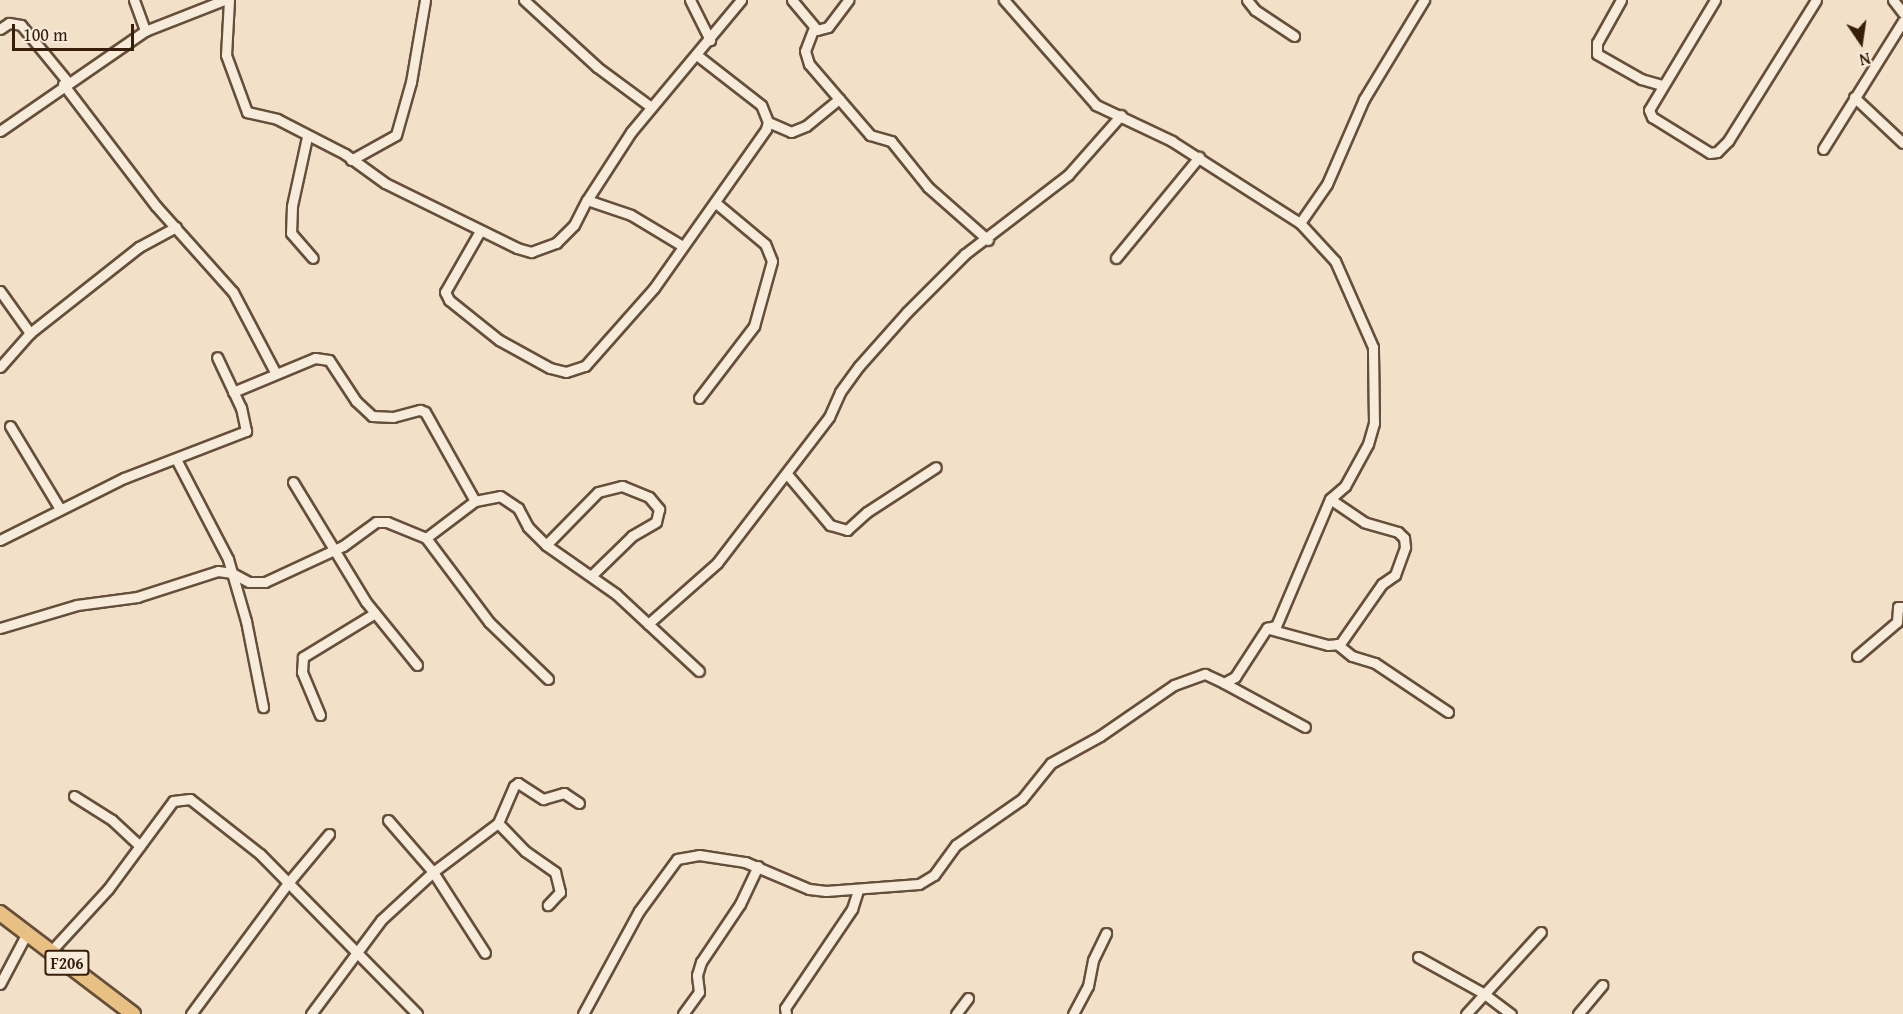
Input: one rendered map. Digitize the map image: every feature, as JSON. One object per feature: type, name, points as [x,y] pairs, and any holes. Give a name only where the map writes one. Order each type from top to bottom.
[{"type":"main road","name":"F206","points":[[0,913],[133,1014]]},
{"type":"street","points":[[134,0],[145,31]]},
{"type":"street","points":[[0,131],[65,83],[145,31],[226,0],[226,56],[247,112],[277,120],[345,154],[385,183],[480,231],[517,248],[540,250],[568,232],[587,200],[651,108],[698,56],[741,0]]},
{"type":"street","points":[[351,160],[396,135],[411,82],[425,0]]},
{"type":"street","points":[[524,0],[597,67],[651,108]]},
{"type":"street","points":[[690,0],[710,40]]},
{"type":"street","points":[[792,0],[813,30]]},
{"type":"street","points":[[813,30],[828,27],[848,0]]},
{"type":"street","points":[[1004,0],[1083,94],[1199,157],[1300,223],[1335,261],[1369,334],[1375,363],[1372,433],[1345,486],[1330,499],[1276,626],[1267,628],[1244,666],[1224,683]]},
{"type":"street","points":[[1247,0],[1255,10],[1294,36]]},
{"type":"street","points":[[1300,223],[1327,184],[1364,99],[1424,0]]},
{"type":"street","points":[[1715,0],[1649,110],[1652,117],[1700,148],[1718,152],[1816,0]]},
{"type":"street","points":[[1893,0],[1903,13]]},
{"type":"street","points":[[1617,2],[1597,43],[1597,54],[1641,79],[1662,85]]},
{"type":"street","points":[[1823,149],[1903,21]]},
{"type":"street","points":[[0,29],[9,23],[21,25],[176,227],[226,283],[275,372]]},
{"type":"street","points":[[813,30],[805,51],[807,60],[839,99],[870,135],[891,141],[928,187],[988,240]]},
{"type":"street","points":[[698,56],[761,105],[768,122],[791,132],[806,126],[839,99]]},
{"type":"street","points":[[1854,97],[1903,144]]},
{"type":"street","points":[[648,624],[717,564],[829,417],[840,392],[882,339],[965,254],[988,240],[1068,175],[1121,115]]},
{"type":"street","points":[[480,231],[446,297],[499,340],[550,368],[566,372],[585,366],[615,337],[654,288],[681,245],[716,204],[768,122]]},
{"type":"street","points":[[307,137],[292,206],[291,233],[313,258]]},
{"type":"street","points":[[1116,258],[1199,157]]},
{"type":"street","points":[[587,200],[631,215],[681,245]]},
{"type":"street","points":[[699,398],[754,326],[772,261],[770,250],[758,237],[716,204]]},
{"type":"street","points":[[0,367],[30,333],[139,247],[176,227]]},
{"type":"street","points":[[218,290],[226,283]]},
{"type":"street","points":[[0,291],[30,333]]},
{"type":"street","points":[[0,540],[124,478],[246,431],[234,392],[217,357]]},
{"type":"street","points":[[234,392],[275,372],[321,357],[335,366],[356,400],[372,416],[393,417],[420,410],[425,412],[475,501]]},
{"type":"street","points":[[10,426],[60,509]]},
{"type":"street","points":[[176,459],[232,573],[263,707]]},
{"type":"street","points":[[787,474],[830,525],[847,530],[867,512],[936,467]]},
{"type":"street","points":[[293,482],[375,613],[417,665]]},
{"type":"street","points":[[546,545],[598,492],[622,486],[649,497],[659,509],[656,522],[632,536],[591,576]]},
{"type":"street","points":[[426,538],[475,501],[493,496],[508,499],[546,545],[591,576],[699,671]]},
{"type":"street","points":[[1330,499],[1364,522],[1398,532],[1405,547],[1395,575],[1382,584],[1346,640],[1337,644]]},
{"type":"street","points":[[0,627],[77,605],[136,597],[218,571],[232,573],[249,582],[265,582],[336,549],[376,522],[387,522],[426,538],[489,622],[548,679]]},
{"type":"street","points":[[1857,656],[1900,624],[1898,607],[1903,607]]},
{"type":"street","points":[[320,715],[302,672],[303,657],[375,613]]},
{"type":"street","points":[[1267,628],[1337,644],[1353,656],[1375,663],[1448,712]]},
{"type":"street","points":[[583,1014],[639,911],[670,864],[677,859],[699,855],[758,866],[808,889],[858,890],[907,887],[926,881],[956,844],[1022,799],[1051,763],[1100,736],[1174,685],[1205,674],[1305,727]]},
{"type":"street","points":[[311,1014],[356,949],[433,872],[498,823],[514,786],[518,783],[543,799],[564,793],[579,803]]},
{"type":"street","points":[[74,796],[112,820],[140,846]]},
{"type":"street","points":[[51,951],[76,926],[173,801],[190,799],[250,845],[356,949],[417,1014]]},
{"type":"street","points":[[388,820],[433,872],[485,953]]},
{"type":"street","points":[[498,823],[525,850],[555,872],[560,892],[548,905]]},
{"type":"street","points":[[191,1014],[288,882],[329,834]]},
{"type":"street","points":[[683,1014],[699,992],[697,975],[701,962],[740,904],[758,866]]},
{"type":"street","points":[[786,1014],[785,1008],[845,921],[858,890]]},
{"type":"street","points":[[1466,1014],[1541,932]]},
{"type":"street","points":[[0,984],[27,933]]},
{"type":"street","points":[[1073,1014],[1088,986],[1093,960],[1106,933]]},
{"type":"street","points":[[1419,957],[1483,993],[1511,1014]]},
{"type":"street","points":[[1578,1014],[1602,985]]},
{"type":"street","points":[[956,1014],[968,998]]}]
